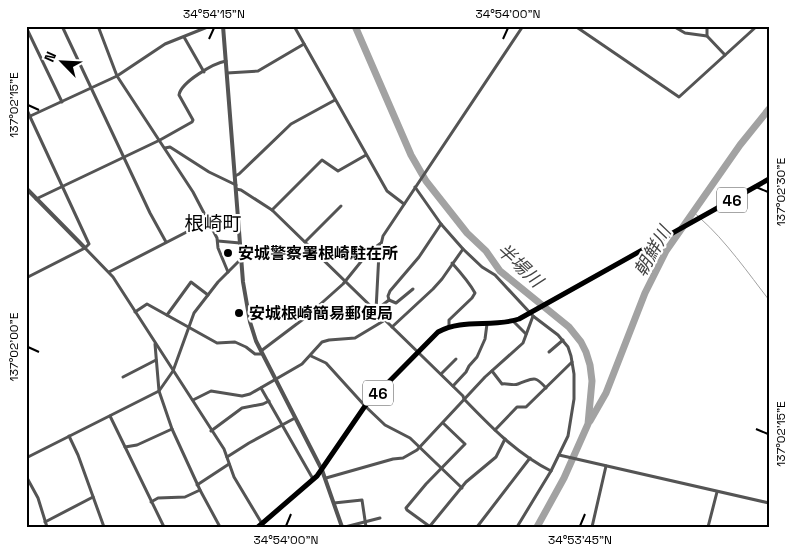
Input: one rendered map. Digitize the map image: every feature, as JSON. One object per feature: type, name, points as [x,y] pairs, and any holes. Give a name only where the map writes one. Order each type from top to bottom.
[{"type":"main road","name":"46","points":[[261,525],[322,470],[365,406],[438,332],[460,324],[487,324],[513,321],[534,313],[553,300],[769,179]]},
{"type":"street","points":[[62,26],[150,213],[166,242]]},
{"type":"street","points":[[98,26],[118,76],[193,192],[218,241],[218,248],[228,272]]},
{"type":"street","points":[[28,118],[118,76],[162,46],[210,26]]},
{"type":"street","points":[[223,26],[244,289],[250,322],[261,353],[326,478],[344,527],[366,525],[380,518]]},
{"type":"street","points":[[294,26],[388,193],[404,204]]},
{"type":"street","points":[[376,310],[379,253],[386,232],[523,26]]},
{"type":"street","points":[[575,26],[679,97],[757,26]]},
{"type":"street","points":[[673,26],[685,33],[706,36],[725,55]]},
{"type":"street","points":[[706,36],[707,26]]},
{"type":"street","points":[[26,27],[62,102]]},
{"type":"street","points":[[184,37],[204,72]]},
{"type":"street","points":[[227,73],[258,71],[304,44]]},
{"type":"street","points":[[36,198],[160,140],[193,121],[179,91],[191,79],[226,61]]},
{"type":"street","points":[[235,176],[291,124],[335,100]]},
{"type":"street","points":[[26,108],[28,118],[88,239],[88,244],[85,248],[26,278]]},
{"type":"street","points":[[165,148],[170,147],[272,210],[441,374],[495,430],[530,458],[551,471]]},
{"type":"street","points":[[272,210],[322,160],[338,171],[366,155]]},
{"type":"street","points":[[416,185],[441,224],[463,249],[482,267],[494,275],[563,340],[570,351],[573,362],[574,386],[573,410],[568,436],[560,455],[517,527]]},
{"type":"street","points":[[26,188],[109,272],[224,449],[234,476],[261,525]]},
{"type":"street","points":[[305,242],[340,206]]},
{"type":"street","points":[[109,272],[208,221]]},
{"type":"street","points":[[376,310],[389,300],[390,291],[419,257],[441,224]]},
{"type":"street","points":[[218,241],[240,243]]},
{"type":"street","points":[[136,312],[148,304],[217,343],[235,342],[246,346],[255,354],[261,353],[306,317],[345,281],[368,253],[381,243]]},
{"type":"street","points":[[392,326],[433,289],[463,249]]},
{"type":"street","points":[[26,458],[159,391],[172,371],[194,313],[242,258]]},
{"type":"street","points":[[449,327],[449,320],[475,293],[470,287],[469,282],[452,263]]},
{"type":"street","points":[[167,315],[191,282],[208,295]]},
{"type":"street","points":[[389,300],[396,303],[413,289]]},
{"type":"street","points":[[326,478],[393,459],[403,458],[419,447],[492,371],[524,343],[534,313]]},
{"type":"street","points":[[192,401],[211,391],[246,396],[294,370],[311,356],[322,342],[355,338],[385,320]]},
{"type":"street","points":[[513,321],[526,334]]},
{"type":"street","points":[[453,386],[477,357],[485,339],[487,324]]},
{"type":"street","points":[[549,352],[563,340]]},
{"type":"street","points":[[155,343],[159,391],[172,429],[197,485],[220,527]]},
{"type":"street","points":[[311,356],[326,363],[365,406],[386,425],[410,438],[462,488]]},
{"type":"street","points":[[441,374],[456,359]]},
{"type":"street","points":[[123,377],[156,360]]},
{"type":"street","points":[[495,430],[517,407],[526,407],[573,362]]},
{"type":"street","points":[[492,371],[502,384],[517,384],[535,378],[539,379],[546,388]]},
{"type":"street","points":[[261,388],[313,479]]},
{"type":"street","points":[[211,431],[242,408],[263,404],[268,401]]},
{"type":"street","points":[[110,416],[164,527]]},
{"type":"street","points":[[227,457],[295,418]]},
{"type":"street","points":[[443,423],[464,444],[406,508],[406,510],[430,526],[469,479],[496,458],[505,439]]},
{"type":"street","points":[[125,447],[138,445],[172,429]]},
{"type":"street","points":[[68,436],[78,455],[104,527]]},
{"type":"street","points":[[560,455],[769,503]]},
{"type":"street","points":[[477,527],[530,458]]},
{"type":"street","points":[[197,485],[229,464]]},
{"type":"street","points":[[592,527],[606,466]]},
{"type":"street","points":[[26,476],[38,498],[47,527]]},
{"type":"street","points":[[151,502],[158,498],[185,497],[200,490]]},
{"type":"street","points":[[708,527],[717,492]]},
{"type":"street","points":[[46,522],[93,497]]},
{"type":"street","points":[[334,502],[362,500],[366,525]]},
{"type":"waterway","name":"半場川","points":[[355,26],[411,155],[426,181],[467,233],[486,251],[500,271],[569,327],[586,352],[592,381],[588,424],[564,478],[537,527]]},
{"type":"waterway","name":"朝鮮川","points":[[590,421],[606,393],[645,293],[666,251],[740,145],[769,109]]},
{"type":"waterway","name":"朝鮮川","points":[[693,212],[698,216]]},
{"type":"waterway","points":[[701,219],[728,247],[769,300]]},
{"type":"place","name":"安城警察署根崎駐在所","points":[[228,253]]},
{"type":"place","name":"安城根崎簡易郵便局","points":[[239,313]]},
{"type":"district","name":"根崎町","points":[[213,223]]}]
